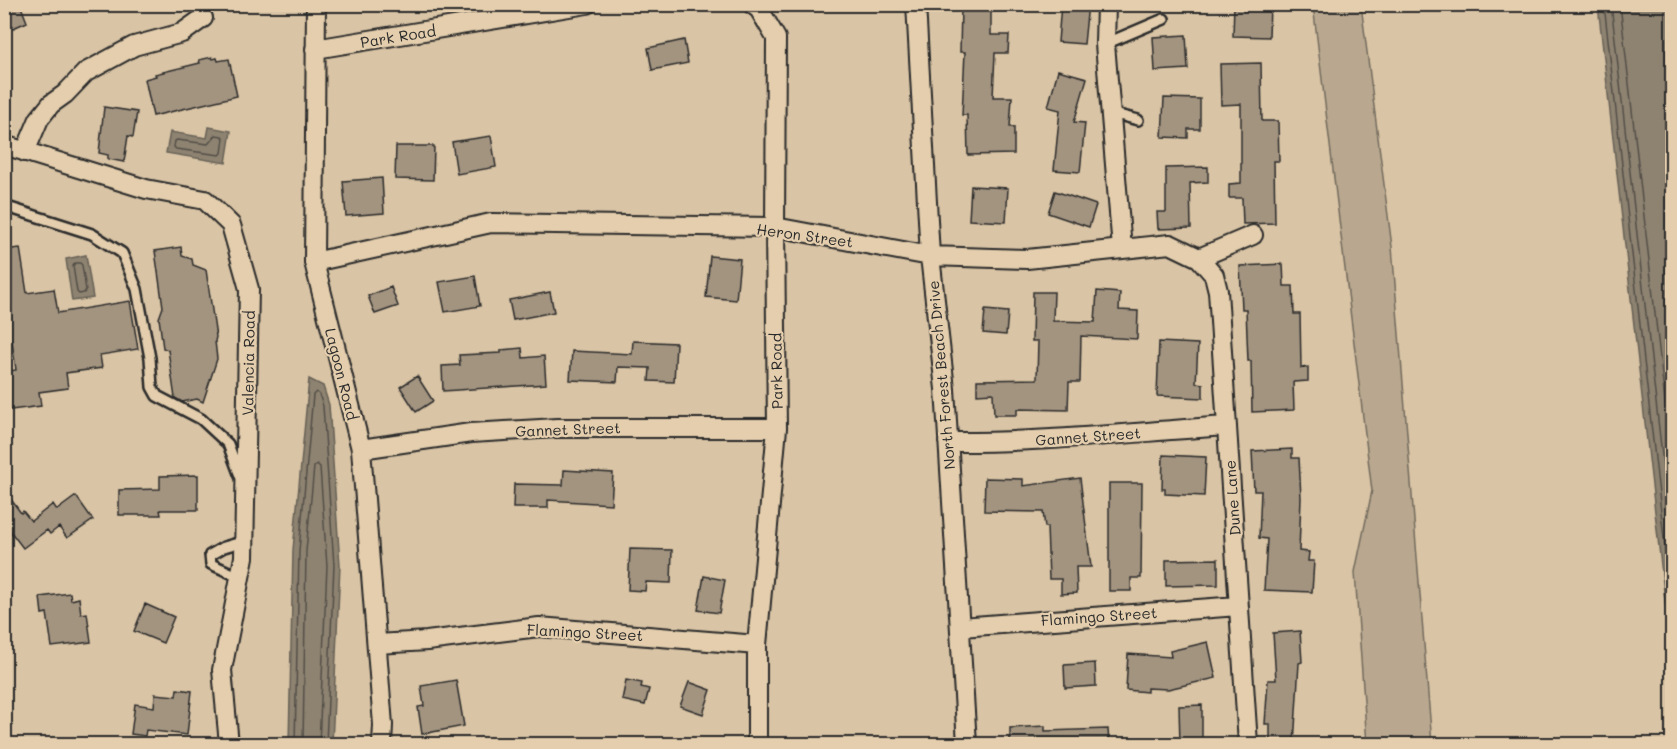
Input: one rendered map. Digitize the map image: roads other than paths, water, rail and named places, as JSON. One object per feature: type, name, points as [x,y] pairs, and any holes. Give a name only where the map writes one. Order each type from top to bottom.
[{"type":"street","name":"Lagoon Road","points":[[316,4],[314,262],[361,448],[383,725],[382,744]]},
{"type":"street","name":"Park Road","points":[[315,49],[587,4]]},
{"type":"street","name":"Park Road","points":[[752,4],[759,9],[776,38],[777,428],[757,645],[757,744]]},
{"type":"street","name":"North Forest Beach Drive","points":[[916,4],[930,256],[945,389],[968,744]]},
{"type":"street","points":[[1106,4],[1105,44],[1122,249]]},
{"type":"street","points":[[25,152],[39,119],[51,104],[65,94],[86,72],[134,46],[182,33],[203,18]]},
{"type":"street","name":"Valencia Road","points":[[4,145],[146,189],[205,200],[231,225],[249,289],[244,557],[222,670],[229,744]]},
{"type":"street","name":"Heron Street","points":[[314,262],[491,223],[775,227],[930,256],[1027,259],[1170,244],[1199,258]]},
{"type":"street","points":[[1199,258],[1253,235]]},
{"type":"street","name":"Dune Lane","points":[[1199,258],[1214,275],[1218,291],[1248,744]]},
{"type":"street","name":"Gannet Street","points":[[948,442],[1055,439],[1227,426]]},
{"type":"street","name":"Gannet Street","points":[[361,448],[423,438],[557,428],[777,428]]},
{"type":"street","name":"Flamingo Street","points":[[961,627],[1238,606]]},
{"type":"street","name":"Flamingo Street","points":[[377,644],[427,641],[539,627],[757,645]]},
{"type":"lane","points":[[1105,44],[1164,19]]},
{"type":"lane","points":[[1111,113],[1138,120]]},
{"type":"lane","points":[[4,206],[93,234],[122,253],[137,289],[150,358],[152,387],[157,396],[201,419],[228,444],[246,490]]},
{"type":"lane","points":[[240,577],[211,564],[210,555],[224,547],[245,541]]},
{"type":"water","points":[[1598,5],[1672,5],[1672,663]]},
{"type":"water","points":[[209,127],[231,131],[226,163],[166,153],[170,132],[207,138]]},
{"type":"water","points":[[86,255],[93,298],[72,301],[66,259]]},
{"type":"water","points":[[309,379],[323,386],[329,405],[340,565],[332,744],[289,744],[293,550]]}]
